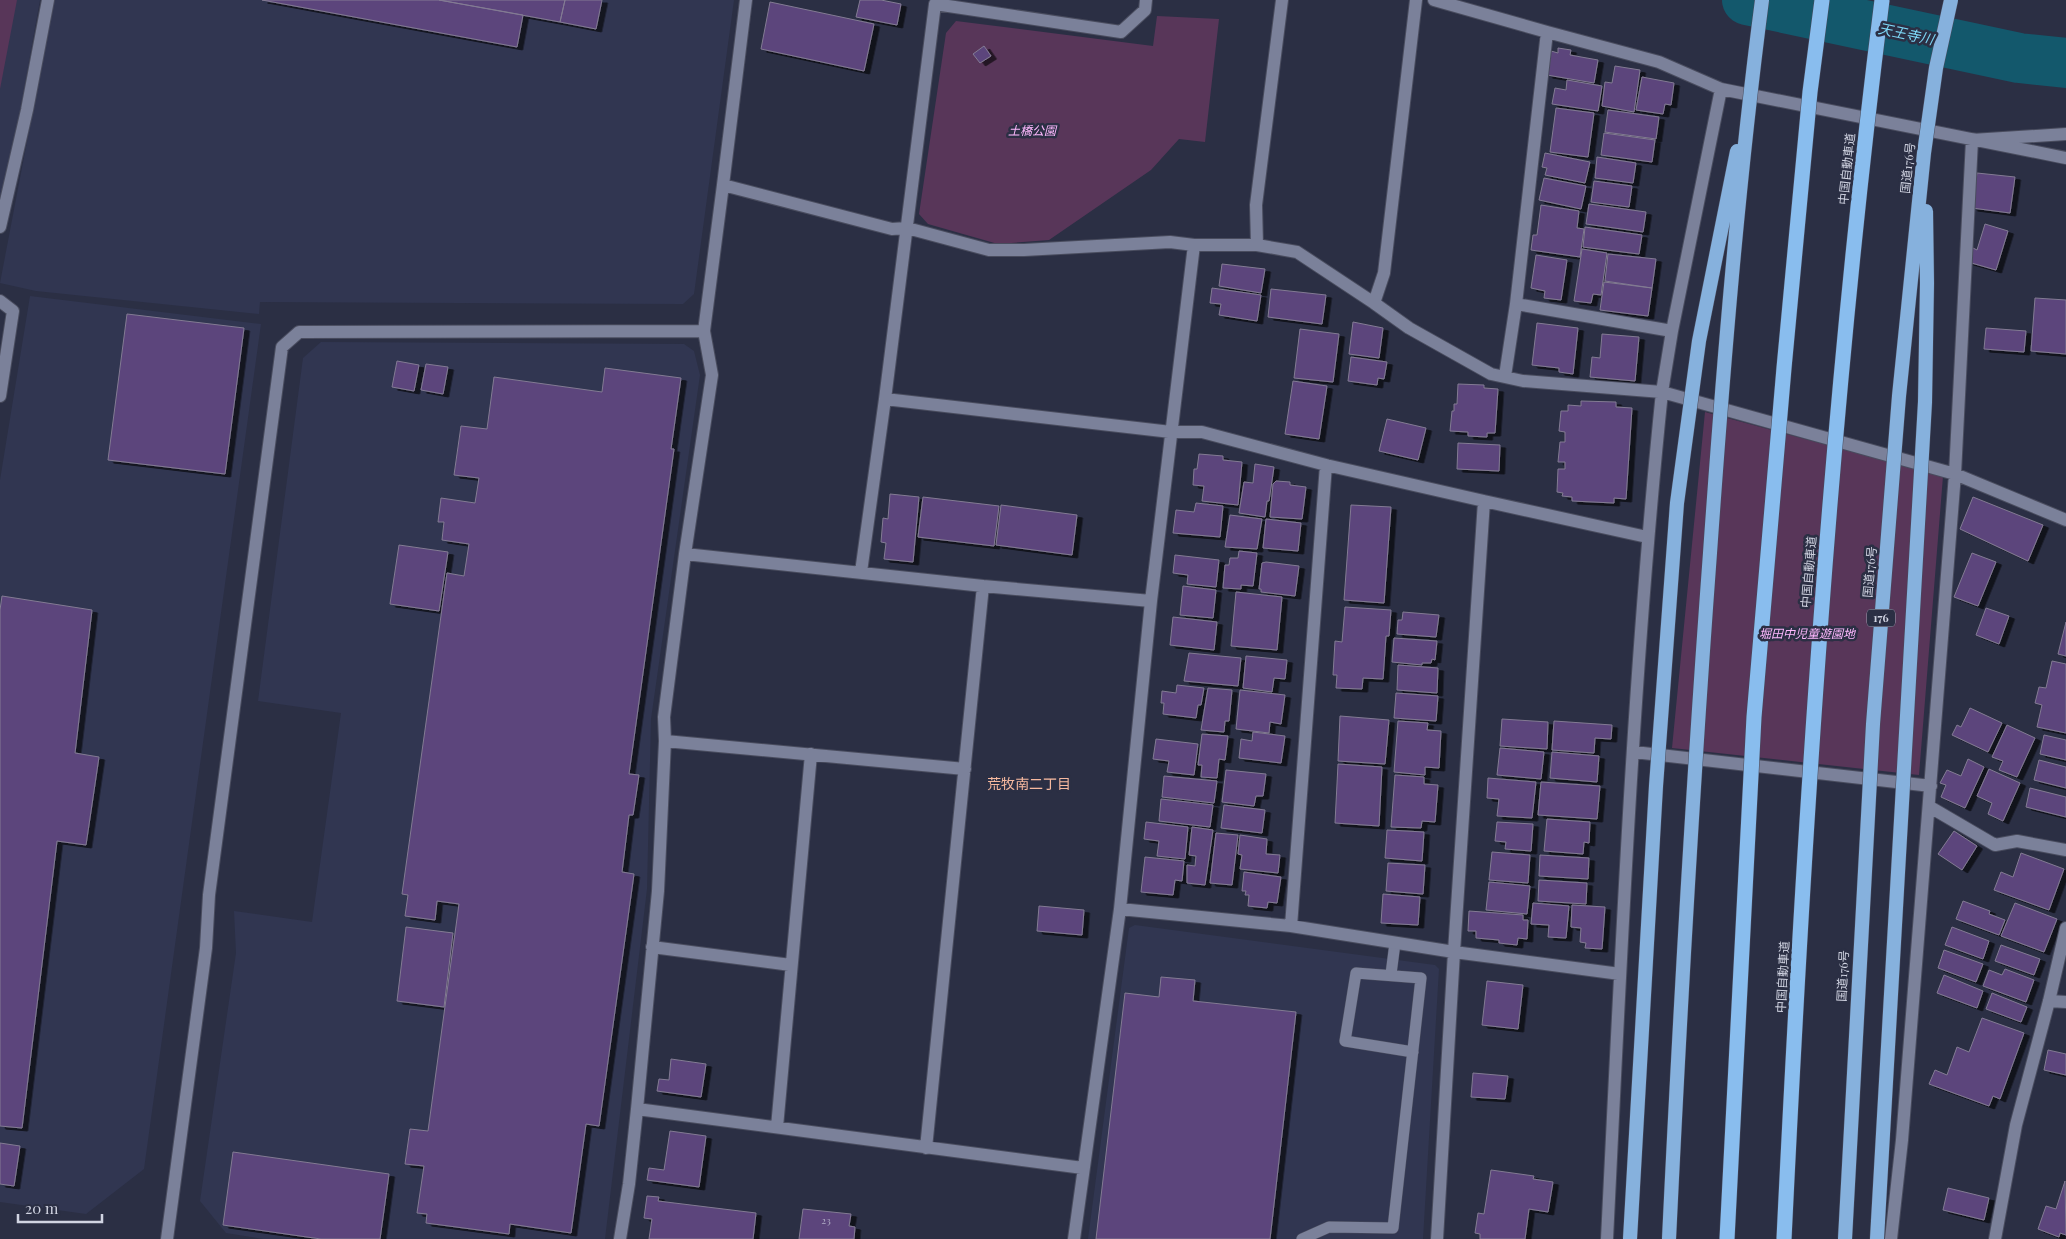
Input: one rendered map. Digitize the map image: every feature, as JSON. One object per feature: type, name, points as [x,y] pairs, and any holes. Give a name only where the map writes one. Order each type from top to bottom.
[{"type":"highway","points":[[1669,1239],[1699,698],[1724,363],[1752,77],[1762,0]]},
{"type":"highway","points":[[1727,1239],[1754,717],[1804,151],[1822,0]]},
{"type":"highway","name":"中国自動車道","points":[[1784,1239],[1813,712],[1841,370],[1882,0]]},
{"type":"highway","name":"国道176号","points":[[1845,1239],[1873,724],[1899,396],[1924,153],[1936,68],[1951,0]]},
{"type":"highway","points":[[1630,1239],[1656,786],[1677,503],[1699,341],[1752,77]]},
{"type":"highway","points":[[1877,1239],[1925,402],[1927,283],[1924,153]]},
{"type":"street","points":[[0,227],[27,110],[48,0]]},
{"type":"street","points":[[620,1239],[629,1184],[658,891],[665,741],[664,717],[685,554],[712,375],[704,331],[746,0]]},
{"type":"street","points":[[861,572],[885,399],[935,2],[1121,32],[1145,10],[1146,0]]},
{"type":"street","points":[[1257,245],[1256,205],[1282,0]]},
{"type":"street","points":[[1374,303],[1384,273],[1416,0]]},
{"type":"street","points":[[1434,0],[1659,62],[1720,89],[2066,158]]},
{"type":"street","points":[[1505,376],[1516,304],[1547,32]]},
{"type":"street","points":[[1607,1239],[1620,974],[1647,537],[1662,392],[1672,331],[1720,89]]},
{"type":"street","points":[[1972,140],[2066,134]]},
{"type":"street","points":[[1891,1239],[1902,1140],[1930,807],[1955,474],[1972,140]]},
{"type":"street","points":[[723,185],[892,228],[907,228],[989,250],[1024,250],[1170,242],[1194,245],[1257,245],[1297,252],[1408,328],[1491,374],[1523,381],[1662,392],[1955,474],[2066,520]]},
{"type":"street","points":[[1074,1239],[1120,908],[1151,602],[1194,245]]},
{"type":"street","points":[[0,301],[13,311],[0,396]]},
{"type":"street","points":[[1516,304],[1672,331]]},
{"type":"street","points":[[168,1239],[206,948],[209,895],[282,347],[299,332],[704,331]]},
{"type":"street","points":[[885,399],[1171,432],[1202,432],[1326,465],[1647,537]]},
{"type":"street","points":[[1291,926],[1326,465]]},
{"type":"street","points":[[1437,1239],[1484,501]]},
{"type":"street","points":[[685,554],[1151,602]]},
{"type":"street","points":[[926,1148],[983,586]]},
{"type":"street","points":[[665,741],[965,768]]},
{"type":"street","points":[[1634,752],[1931,786]]},
{"type":"street","points":[[777,1127],[790,965],[811,754]]},
{"type":"street","points":[[1930,807],[1995,845],[2017,841],[2066,850]]},
{"type":"street","points":[[1120,908],[1291,926],[1454,952],[1620,974]]},
{"type":"street","points":[[1995,1239],[2016,1125],[2066,928]]},
{"type":"street","points":[[652,947],[790,965]]},
{"type":"street","points":[[2049,1001],[2066,1002]]},
{"type":"street","points":[[637,1109],[1084,1168]]},
{"type":"lane","points":[[1391,974],[1395,943]]},
{"type":"lane","points":[[1302,1239],[1330,1227],[1392,1228],[1413,1052],[1421,978],[1391,974],[1356,973],[1345,1041],[1413,1052]]},
{"type":"shaded area","points":[[0,0],[40,0],[10,168],[0,204]]},
{"type":"shaded area","points":[[54,0],[734,0],[694,294],[683,304],[260,302],[259,314],[36,291],[0,283]]},
{"type":"shaded area","points":[[30,296],[261,324],[144,1169],[86,1214],[0,1202],[0,480]]},
{"type":"shaded area","points":[[321,342],[684,344],[694,351],[700,375],[651,719],[647,889],[605,1239],[263,1239],[226,1233],[200,1201],[236,953],[234,911],[312,922],[341,713],[258,701],[303,358]]},
{"type":"shaded area","points":[[1135,925],[1435,965],[1439,969],[1423,1239],[1088,1239],[1129,928]]},
{"type":"green space","points":[[0,0],[17,0],[0,89]]},
{"type":"green space","name":"土橋公園","points":[[1157,16],[1219,19],[1205,142],[1179,139],[1151,170],[1049,240],[998,244],[928,224],[919,214],[946,33],[956,21],[1153,46]]},
{"type":"green space","name":"堀田中児童遊園地","points":[[1705,412],[1943,476],[1919,775],[1672,748]]},
{"type":"building","points":[[262,0],[439,0],[523,15],[517,47]]},
{"type":"building","points":[[439,0],[565,0],[560,22]]},
{"type":"building","points":[[565,0],[602,0],[596,29],[560,22]]},
{"type":"building","points":[[860,0],[881,0],[901,4],[897,25],[856,17]]},
{"type":"building","points":[[770,2],[874,24],[864,71],[761,49]]},
{"type":"building","points":[[984,46],[991,56],[980,63],[973,54]]},
{"type":"building","points":[[1558,48],[1571,50],[1570,55],[1598,60],[1594,83],[1547,75],[1551,51],[1558,53]]},
{"type":"building","points":[[1615,66],[1640,70],[1634,112],[1602,106],[1605,82],[1612,83]]},
{"type":"building","points":[[1642,77],[1674,83],[1671,105],[1665,104],[1663,114],[1636,110]]},
{"type":"building","points":[[1567,80],[1602,86],[1598,111],[1552,104],[1555,88],[1566,90]]},
{"type":"building","points":[[1556,108],[1594,113],[1588,157],[1550,152]]},
{"type":"building","points":[[1608,110],[1659,117],[1656,139],[1605,132]]},
{"type":"building","points":[[1604,133],[1655,140],[1652,162],[1601,155]]},
{"type":"building","points":[[1545,153],[1590,162],[1585,183],[1545,175],[1547,168],[1542,167]]},
{"type":"building","points":[[1597,157],[1636,163],[1633,183],[1595,178]]},
{"type":"building","points":[[1977,173],[2015,177],[2010,213],[1972,208]]},
{"type":"building","points":[[1544,178],[1586,186],[1581,209],[1539,200]]},
{"type":"building","points":[[1594,181],[1632,186],[1629,207],[1591,202]]},
{"type":"building","points":[[1589,204],[1646,212],[1643,232],[1586,224]]},
{"type":"building","points":[[1541,205],[1579,211],[1577,228],[1584,229],[1580,257],[1531,250],[1533,235],[1537,235]]},
{"type":"building","points":[[1985,224],[2008,231],[1996,270],[1968,262],[1973,248],[1977,250]]},
{"type":"building","points":[[1585,227],[1642,235],[1639,254],[1583,247]]},
{"type":"building","points":[[1582,249],[1607,253],[1601,295],[1593,294],[1591,303],[1574,301]]},
{"type":"building","points":[[1608,254],[1656,259],[1652,288],[1605,281]]},
{"type":"building","points":[[1536,255],[1567,260],[1561,300],[1544,298],[1545,291],[1531,288]]},
{"type":"building","points":[[1222,264],[1265,269],[1261,293],[1219,286]]},
{"type":"building","points":[[1604,282],[1652,288],[1648,316],[1600,310]]},
{"type":"building","points":[[1212,288],[1261,295],[1257,321],[1219,315],[1221,304],[1210,303]]},
{"type":"building","points":[[1271,289],[1326,295],[1322,324],[1268,317]]},
{"type":"building","points":[[2035,298],[2066,300],[2066,354],[2031,351]]},
{"type":"building","points":[[127,314],[244,328],[225,474],[108,460]]},
{"type":"building","points":[[1353,322],[1383,328],[1379,358],[1349,354]]},
{"type":"building","points":[[1537,323],[1578,328],[1573,374],[1559,372],[1559,368],[1532,365]]},
{"type":"building","points":[[1986,328],[2026,331],[2024,352],[1984,349]]},
{"type":"building","points":[[1300,329],[1339,334],[1333,382],[1294,378]]},
{"type":"building","points":[[1602,334],[1639,337],[1635,381],[1590,377],[1592,357],[1600,358]]},
{"type":"building","points":[[1351,357],[1387,362],[1384,379],[1378,378],[1377,385],[1348,381]]},
{"type":"building","points":[[397,361],[419,365],[414,391],[392,387]]},
{"type":"building","points":[[426,364],[448,367],[443,394],[421,390]]},
{"type":"building","points":[[605,368],[681,378],[671,449],[674,449],[629,774],[639,775],[633,815],[629,815],[622,872],[634,874],[599,1126],[586,1124],[571,1233],[510,1224],[509,1234],[426,1223],[427,1214],[417,1213],[424,1166],[405,1164],[410,1129],[428,1131],[459,904],[437,901],[435,920],[405,916],[408,895],[402,894],[447,573],[464,576],[469,544],[442,540],[444,522],[438,522],[441,498],[475,503],[479,478],[454,475],[461,426],[487,429],[494,377],[602,392]]},
{"type":"building","points":[[1293,381],[1327,386],[1319,439],[1285,434]]},
{"type":"building","points":[[1458,384],[1484,385],[1484,388],[1498,389],[1495,433],[1487,433],[1487,437],[1468,436],[1468,432],[1450,431],[1452,411],[1454,411],[1454,404],[1457,404]]},
{"type":"building","points":[[1581,401],[1616,402],[1616,407],[1632,408],[1626,499],[1614,498],[1614,503],[1572,501],[1572,497],[1562,496],[1563,493],[1557,492],[1558,469],[1565,469],[1565,462],[1558,462],[1560,442],[1565,442],[1565,432],[1559,431],[1561,411],[1568,411],[1568,405],[1581,406]]},
{"type":"building","points":[[1387,419],[1426,428],[1418,460],[1379,451]]},
{"type":"building","points":[[1458,443],[1500,445],[1499,471],[1457,469]]},
{"type":"building","points":[[1199,454],[1223,456],[1223,460],[1242,462],[1238,505],[1202,501],[1204,486],[1193,485],[1194,469],[1197,469]]},
{"type":"building","points":[[1255,464],[1274,467],[1265,517],[1239,513],[1244,482],[1253,483]]},
{"type":"building","points":[[1276,481],[1290,482],[1290,485],[1306,487],[1302,519],[1270,517],[1273,484]]},
{"type":"building","points":[[890,494],[919,497],[913,562],[884,559],[886,543],[881,542],[883,518],[888,519]]},
{"type":"building","points":[[923,497],[999,506],[994,546],[918,537]]},
{"type":"building","points":[[1973,497],[2043,525],[2028,561],[1960,529]]},
{"type":"building","points":[[1196,503],[1223,506],[1220,537],[1173,533],[1176,510],[1194,512]]},
{"type":"building","points":[[1001,505],[1077,515],[1072,555],[996,545]]},
{"type":"building","points":[[1351,505],[1391,507],[1384,603],[1344,600]]},
{"type":"building","points":[[1230,515],[1262,519],[1257,549],[1225,547]]},
{"type":"building","points":[[1266,519],[1301,523],[1298,551],[1263,548]]},
{"type":"building","points":[[399,545],[448,552],[439,611],[390,604]]},
{"type":"building","points":[[1239,551],[1257,553],[1253,586],[1241,585],[1241,589],[1223,588],[1225,565],[1229,565],[1230,558],[1238,558]]},
{"type":"building","points":[[1972,553],[1996,562],[1978,606],[1954,597]]},
{"type":"building","points":[[1175,555],[1219,560],[1216,587],[1187,584],[1188,575],[1173,573]]},
{"type":"building","points":[[1262,563],[1299,566],[1295,596],[1261,592],[1261,589],[1259,589]]},
{"type":"building","points":[[1183,586],[1216,590],[1213,618],[1180,615]]},
{"type":"building","points":[[1236,592],[1282,597],[1277,650],[1231,646]]},
{"type":"building","points":[[2,596],[92,610],[75,753],[99,757],[86,845],[57,841],[22,1128],[0,1126],[0,610]]},
{"type":"building","points":[[1345,607],[1391,610],[1389,636],[1386,636],[1383,679],[1363,678],[1362,689],[1336,688],[1337,675],[1333,675],[1335,641],[1342,642]]},
{"type":"building","points":[[1986,608],[2009,616],[1999,644],[1976,635]]},
{"type":"building","points":[[1403,612],[1439,615],[1436,637],[1397,634],[1398,620],[1402,620]]},
{"type":"building","points":[[1173,617],[1217,622],[1214,650],[1170,645]]},
{"type":"building","points":[[2066,622],[2066,656],[2058,654]]},
{"type":"building","points":[[1394,638],[1437,641],[1435,660],[1432,659],[1431,663],[1422,663],[1422,665],[1392,662]]},
{"type":"building","points":[[1189,653],[1241,658],[1238,686],[1184,681]]},
{"type":"building","points":[[1246,656],[1287,660],[1285,679],[1274,678],[1272,692],[1243,688]]},
{"type":"building","points":[[2052,661],[2066,664],[2066,733],[2037,727],[2042,705],[2035,703],[2039,687],[2046,688]]},
{"type":"building","points":[[1398,665],[1438,668],[1437,693],[1397,690]]},
{"type":"building","points":[[1177,685],[1204,688],[1196,718],[1163,714],[1164,703],[1161,703],[1162,691],[1176,693]]},
{"type":"building","points":[[1208,688],[1232,690],[1229,721],[1225,721],[1224,732],[1201,730]]},
{"type":"building","points":[[1240,690],[1285,695],[1281,724],[1270,722],[1269,733],[1236,729]]},
{"type":"building","points":[[1396,693],[1438,696],[1436,721],[1394,718]]},
{"type":"building","points":[[1970,708],[2002,723],[1988,752],[1952,735],[1957,725],[1961,727]]},
{"type":"building","points":[[1340,716],[1389,720],[1385,764],[1338,761]]},
{"type":"building","points":[[1502,719],[1548,722],[1547,749],[1500,746]]},
{"type":"building","points":[[1398,721],[1428,723],[1427,730],[1441,731],[1439,768],[1425,767],[1425,775],[1394,772]]},
{"type":"building","points":[[1554,721],[1612,725],[1611,739],[1595,738],[1594,753],[1552,750]]},
{"type":"building","points":[[2007,725],[2035,738],[2017,777],[1999,770],[2003,761],[1992,757]]},
{"type":"building","points":[[1253,732],[1285,736],[1281,763],[1239,758],[1241,739],[1252,741]]},
{"type":"building","points":[[1202,734],[1228,736],[1225,760],[1219,759],[1217,778],[1201,777],[1202,765],[1198,765]]},
{"type":"building","points":[[2044,735],[2066,740],[2066,760],[2040,754]]},
{"type":"building","points":[[1156,739],[1198,744],[1194,775],[1167,772],[1169,761],[1153,759]]},
{"type":"building","points":[[1500,748],[1544,752],[1541,779],[1497,775]]},
{"type":"building","points":[[1552,752],[1599,756],[1597,782],[1550,778]]},
{"type":"building","points":[[1968,759],[1984,767],[1965,808],[1941,797],[1946,785],[1940,783],[1947,770],[1961,776]]},
{"type":"building","points":[[2039,760],[2066,767],[2066,788],[2034,780]]},
{"type":"building","points":[[1338,764],[1382,767],[1379,826],[1335,823]]},
{"type":"building","points":[[1989,769],[2020,783],[2003,821],[1988,814],[1992,803],[1977,796]]},
{"type":"building","points":[[1226,770],[1266,774],[1263,796],[1256,796],[1254,806],[1222,802]]},
{"type":"building","points":[[1395,775],[1424,777],[1424,784],[1438,785],[1435,822],[1422,821],[1421,828],[1391,827]]},
{"type":"building","points":[[1164,776],[1217,781],[1214,803],[1162,797]]},
{"type":"building","points":[[1488,778],[1536,782],[1532,818],[1497,816],[1499,799],[1487,798]]},
{"type":"building","points":[[1541,782],[1600,786],[1597,819],[1538,815]]},
{"type":"building","points":[[2030,788],[2066,797],[2066,817],[2026,807]]},
{"type":"building","points":[[1161,799],[1213,805],[1210,827],[1159,821]]},
{"type":"building","points":[[1224,805],[1265,810],[1262,833],[1221,828]]},
{"type":"building","points":[[1547,819],[1590,822],[1589,843],[1584,842],[1583,854],[1544,851]]},
{"type":"building","points":[[1146,822],[1188,827],[1185,859],[1157,856],[1159,841],[1144,839]]},
{"type":"building","points":[[1497,822],[1533,824],[1531,851],[1505,849],[1506,842],[1495,841]]},
{"type":"building","points":[[1192,827],[1213,830],[1205,885],[1187,883],[1187,865],[1195,866],[1196,856],[1189,855]]},
{"type":"building","points":[[1387,830],[1424,832],[1422,861],[1385,858]]},
{"type":"building","points":[[1954,831],[1977,846],[1962,870],[1938,854]]},
{"type":"building","points":[[1216,833],[1238,835],[1232,885],[1210,883]]},
{"type":"building","points":[[1240,835],[1267,839],[1266,854],[1280,855],[1278,873],[1240,869],[1242,855],[1238,854]]},
{"type":"building","points":[[1492,852],[1530,855],[1528,883],[1489,880]]},
{"type":"building","points":[[2021,853],[2064,869],[2049,910],[1994,890],[2001,872],[2013,877]]},
{"type":"building","points":[[1540,855],[1589,858],[1588,879],[1539,876]]},
{"type":"building","points":[[1145,857],[1184,861],[1182,881],[1175,880],[1173,895],[1141,892]]},
{"type":"building","points":[[1388,863],[1425,865],[1423,894],[1386,891]]},
{"type":"building","points":[[1244,872],[1281,877],[1277,903],[1268,902],[1267,908],[1248,906],[1249,895],[1245,895],[1246,891],[1242,891]]},
{"type":"building","points":[[1539,880],[1587,883],[1586,904],[1538,901]]},
{"type":"building","points":[[1489,882],[1530,886],[1527,914],[1486,910]]},
{"type":"building","points":[[1383,894],[1420,897],[1418,925],[1381,923]]},
{"type":"building","points":[[1963,901],[1990,911],[1989,914],[2005,920],[1999,935],[1956,919]]},
{"type":"building","points":[[1533,903],[1569,906],[1566,938],[1548,937],[1549,925],[1531,924]]},
{"type":"building","points":[[2015,903],[2057,919],[2044,952],[2001,936]]},
{"type":"building","points":[[1572,905],[1605,907],[1602,949],[1585,948],[1586,943],[1580,942],[1581,928],[1571,927]]},
{"type":"building","points":[[1039,906],[1084,910],[1082,935],[1037,931]]},
{"type":"building","points":[[1469,911],[1523,915],[1523,920],[1528,920],[1527,939],[1518,938],[1517,945],[1499,943],[1499,940],[1476,938],[1476,931],[1468,931]]},
{"type":"building","points":[[406,927],[453,933],[444,1007],[397,1001]]},
{"type":"building","points":[[1952,927],[1989,941],[1983,959],[1945,945]]},
{"type":"building","points":[[2001,945],[2040,959],[2034,975],[1995,961]]},
{"type":"building","points":[[1944,950],[1983,964],[1976,982],[1938,968]]},
{"type":"building","points":[[2005,969],[2034,980],[2026,1002],[1983,986],[1989,970],[2002,975]]},
{"type":"building","points":[[1944,975],[1983,991],[1977,1008],[1937,993]]},
{"type":"building","points":[[1161,977],[1195,980],[1193,1001],[1296,1012],[1270,1239],[1096,1239],[1125,993],[1159,997]]},
{"type":"building","points":[[1487,981],[1523,985],[1518,1029],[1482,1025]]},
{"type":"building","points":[[1992,993],[2027,1007],[2021,1022],[1986,1009]]},
{"type":"building","points":[[1982,1018],[2024,1033],[2000,1099],[1993,1096],[1989,1106],[1929,1084],[1935,1070],[1947,1075],[1957,1047],[1969,1052]]},
{"type":"building","points":[[2048,1050],[2066,1054],[2066,1075],[2044,1070]]},
{"type":"building","points":[[671,1059],[706,1064],[701,1097],[657,1091],[659,1079],[669,1080]]},
{"type":"building","points":[[1473,1073],[1508,1076],[1505,1099],[1471,1097]]},
{"type":"building","points":[[670,1131],[706,1136],[699,1187],[647,1180],[649,1168],[664,1170]]},
{"type":"building","points":[[0,1143],[20,1146],[14,1186],[0,1184]]},
{"type":"building","points":[[233,1152],[389,1174],[380,1239],[321,1239],[223,1225]]},
{"type":"building","points":[[1491,1170],[1534,1176],[1533,1179],[1553,1182],[1548,1212],[1529,1209],[1525,1239],[1480,1239],[1480,1234],[1475,1233],[1478,1213],[1484,1214]]},
{"type":"building","points":[[2065,1181],[2066,1235],[2060,1233],[2059,1237],[2038,1229],[2046,1206],[2056,1209]]},
{"type":"building","points":[[1948,1188],[1989,1198],[1984,1220],[1943,1210]]},
{"type":"building","points":[[647,1196],[659,1197],[658,1201],[756,1213],[753,1239],[649,1239],[652,1219],[644,1218]]},
{"type":"building","points":[[803,1209],[851,1214],[849,1226],[855,1227],[854,1239],[799,1239]]},
{"type":"waterway","name":"天王寺川","points":[[1747,0],[2019,58],[2066,63]]},
{"type":"district","name":"荒牧南二丁目","points":[[1029,784]]}]
